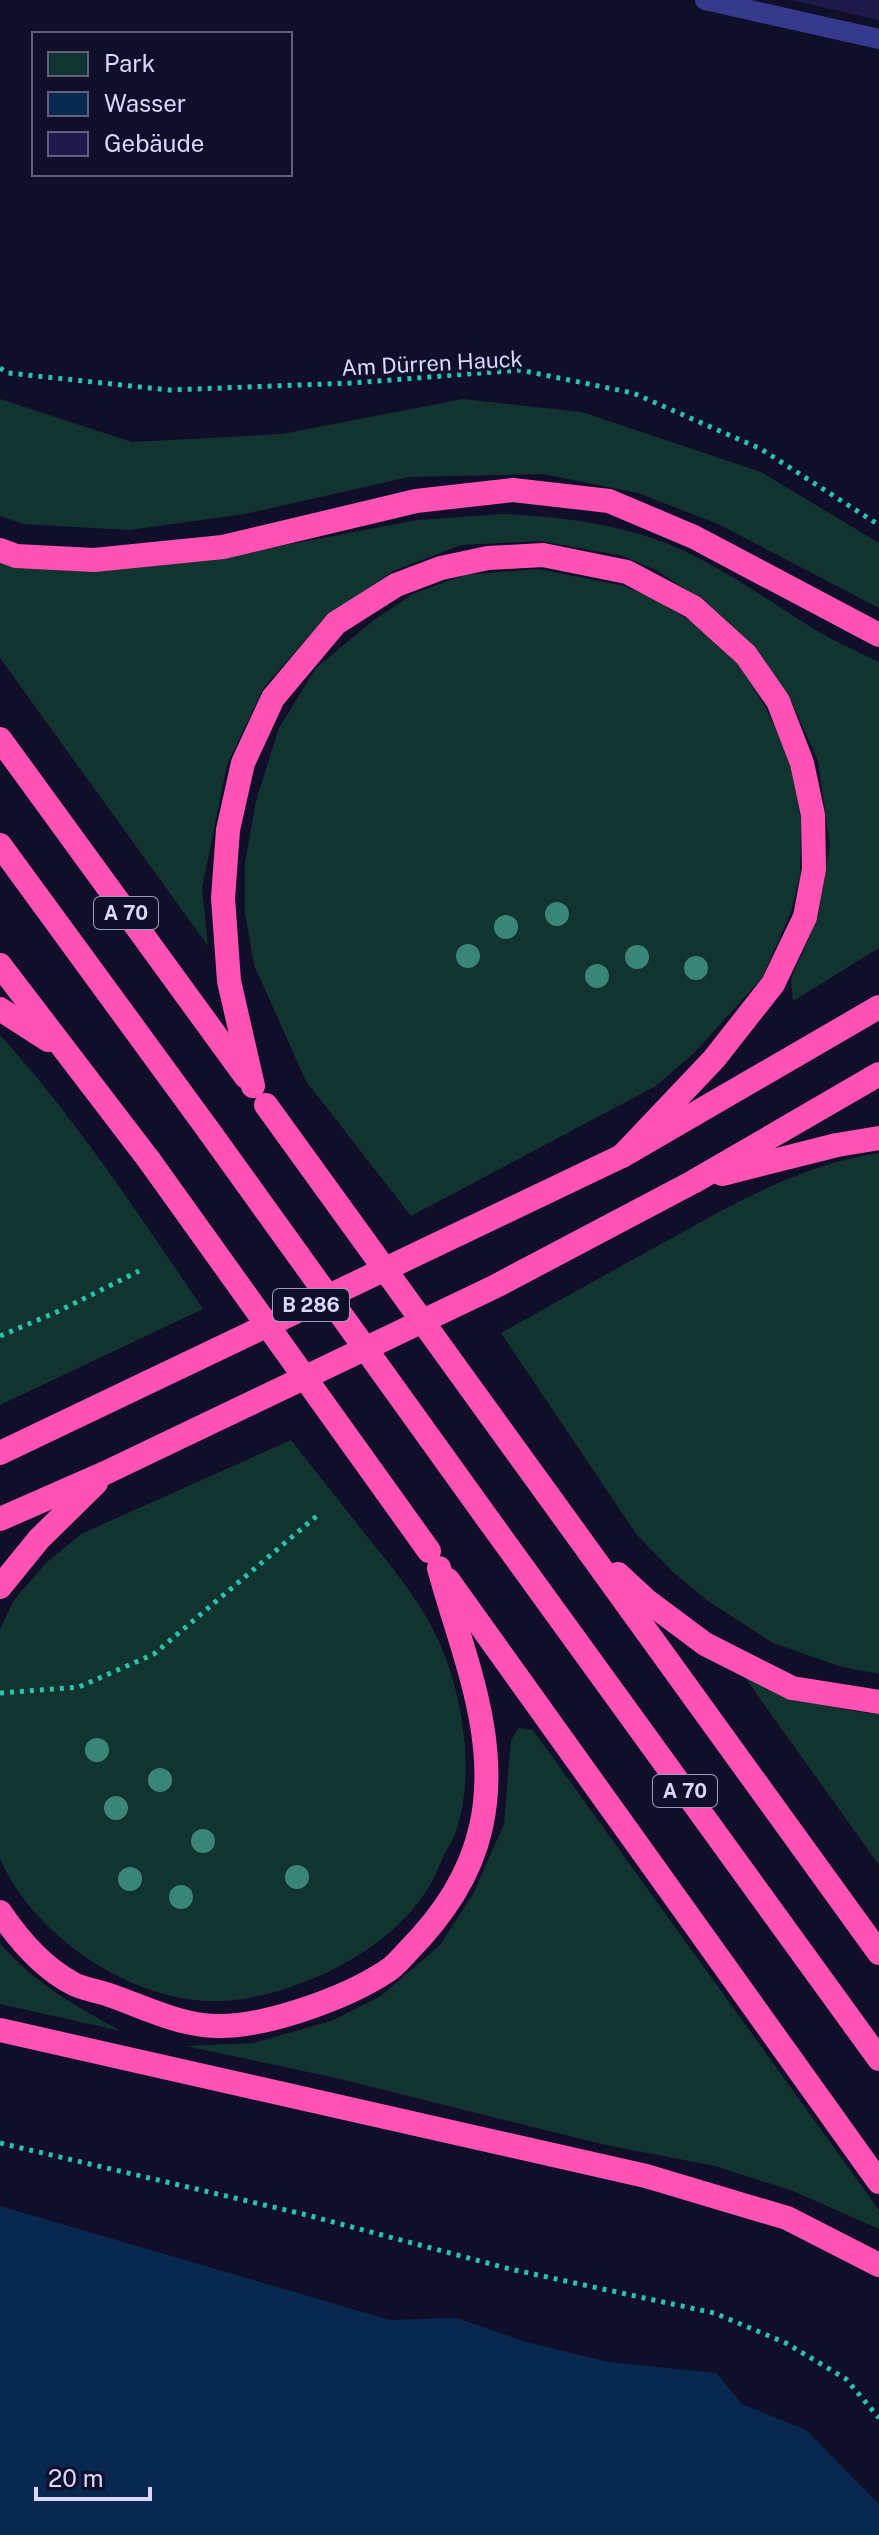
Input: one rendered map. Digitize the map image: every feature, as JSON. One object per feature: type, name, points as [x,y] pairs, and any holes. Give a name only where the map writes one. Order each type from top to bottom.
[{"type":"highway","points":[[0,550],[16,556],[94,560],[223,547],[416,501],[513,490],[609,501],[694,537],[879,635]]},
{"type":"highway","points":[[259,1095],[229,981],[223,898],[228,830],[243,763],[273,698],[336,623],[396,585],[441,568],[488,558],[543,555],[627,572],[693,607],[746,655],[778,701],[802,763],[813,815],[814,869],[805,917],[773,984],[714,1059],[622,1156]]},
{"type":"highway","name":"A 70","points":[[0,739],[879,1953]]},
{"type":"highway","name":"A 70","points":[[0,845],[879,2059]]},
{"type":"highway","points":[[0,965],[149,1160],[879,2182]]},
{"type":"highway","name":"B 286","points":[[0,1453],[622,1156],[879,1007]]},
{"type":"highway","points":[[0,1009],[71,1055]]},
{"type":"highway","name":"B 286","points":[[0,1519],[105,1473],[494,1287],[693,1182],[879,1074]]},
{"type":"highway","points":[[693,1182],[837,1145],[879,1138]]},
{"type":"highway","points":[[0,1587],[39,1539],[105,1473]]},
{"type":"highway","points":[[579,1539],[646,1600],[705,1644],[792,1688],[879,1702]]},
{"type":"highway","points":[[0,1912],[21,1944],[73,1984],[112,1995],[161,2016],[216,2026],[289,2015],[338,1999],[389,1970],[435,1923],[460,1885],[481,1829],[488,1786],[485,1739],[474,1683],[434,1560]]},
{"type":"highway","points":[[0,2030],[646,2176],[787,2218],[879,2265]]},
{"type":"lane","points":[[705,0],[879,39]]},
{"type":"path","name":"Am Dürren Hauck","points":[[0,368],[8,373],[169,390],[352,383],[520,370],[633,393],[761,449],[879,525]]},
{"type":"path","points":[[0,1336],[139,1271]]},
{"type":"path","points":[[0,1693],[79,1687],[154,1654],[319,1514]]},
{"type":"path","points":[[0,2143],[303,2214],[510,2269],[714,2313],[786,2343],[846,2379],[879,2418]]},
{"type":"green space","points":[[0,399],[132,442],[282,434],[463,399],[582,412],[761,472],[879,543],[879,608],[718,524],[638,493],[543,474],[409,477],[245,514],[129,530],[23,524],[0,516]]},
{"type":"green space","points":[[503,514],[587,522],[660,541],[708,563],[819,632],[879,662],[879,948],[793,1001],[791,979],[818,917],[830,845],[818,761],[791,700],[754,648],[698,598],[658,571],[623,556],[540,541],[461,545],[393,571],[326,617],[264,687],[227,765],[202,888],[208,946],[0,658],[0,560],[227,556],[417,520]]},
{"type":"green space","points":[[538,569],[624,586],[656,599],[702,629],[738,663],[766,708],[792,765],[801,821],[800,875],[791,912],[762,978],[695,1052],[656,1086],[411,1216],[306,1081],[254,965],[245,913],[245,862],[256,801],[279,728],[316,668],[374,620],[413,594],[464,575]]},
{"type":"green space","points":[[0,1035],[81,1134],[203,1309],[0,1405]]},
{"type":"green space","points":[[879,1153],[879,1674],[842,1667],[773,1643],[708,1601],[673,1572],[637,1535],[501,1333],[766,1188],[821,1167]]},
{"type":"green space","points":[[291,1440],[402,1581],[438,1640],[452,1676],[462,1719],[466,1764],[462,1807],[455,1835],[425,1893],[408,1915],[362,1953],[307,1981],[278,1991],[222,2001],[181,1998],[140,1986],[83,1955],[37,1915],[20,1894],[0,1859],[0,1629],[14,1600],[46,1563],[81,1534]]},
{"type":"green space","points":[[743,1675],[810,1700],[879,1714],[879,1865]]},
{"type":"green space","points":[[519,1728],[533,1730],[879,2210],[879,2229],[793,2191],[715,2166],[606,2145],[336,2078],[186,2046],[253,2043],[331,2021],[381,1996],[440,1945],[473,1894],[504,1824],[511,1740]]},
{"type":"green space","points":[[0,1943],[41,1982],[121,2031],[0,2004]]},
{"type":"water","points":[[0,2206],[390,2320],[457,2318],[526,2342],[609,2362],[716,2373],[742,2404],[806,2430],[879,2504],[879,2535],[0,2535]]},
{"type":"building","points":[[879,0],[879,20],[795,1]]}]
